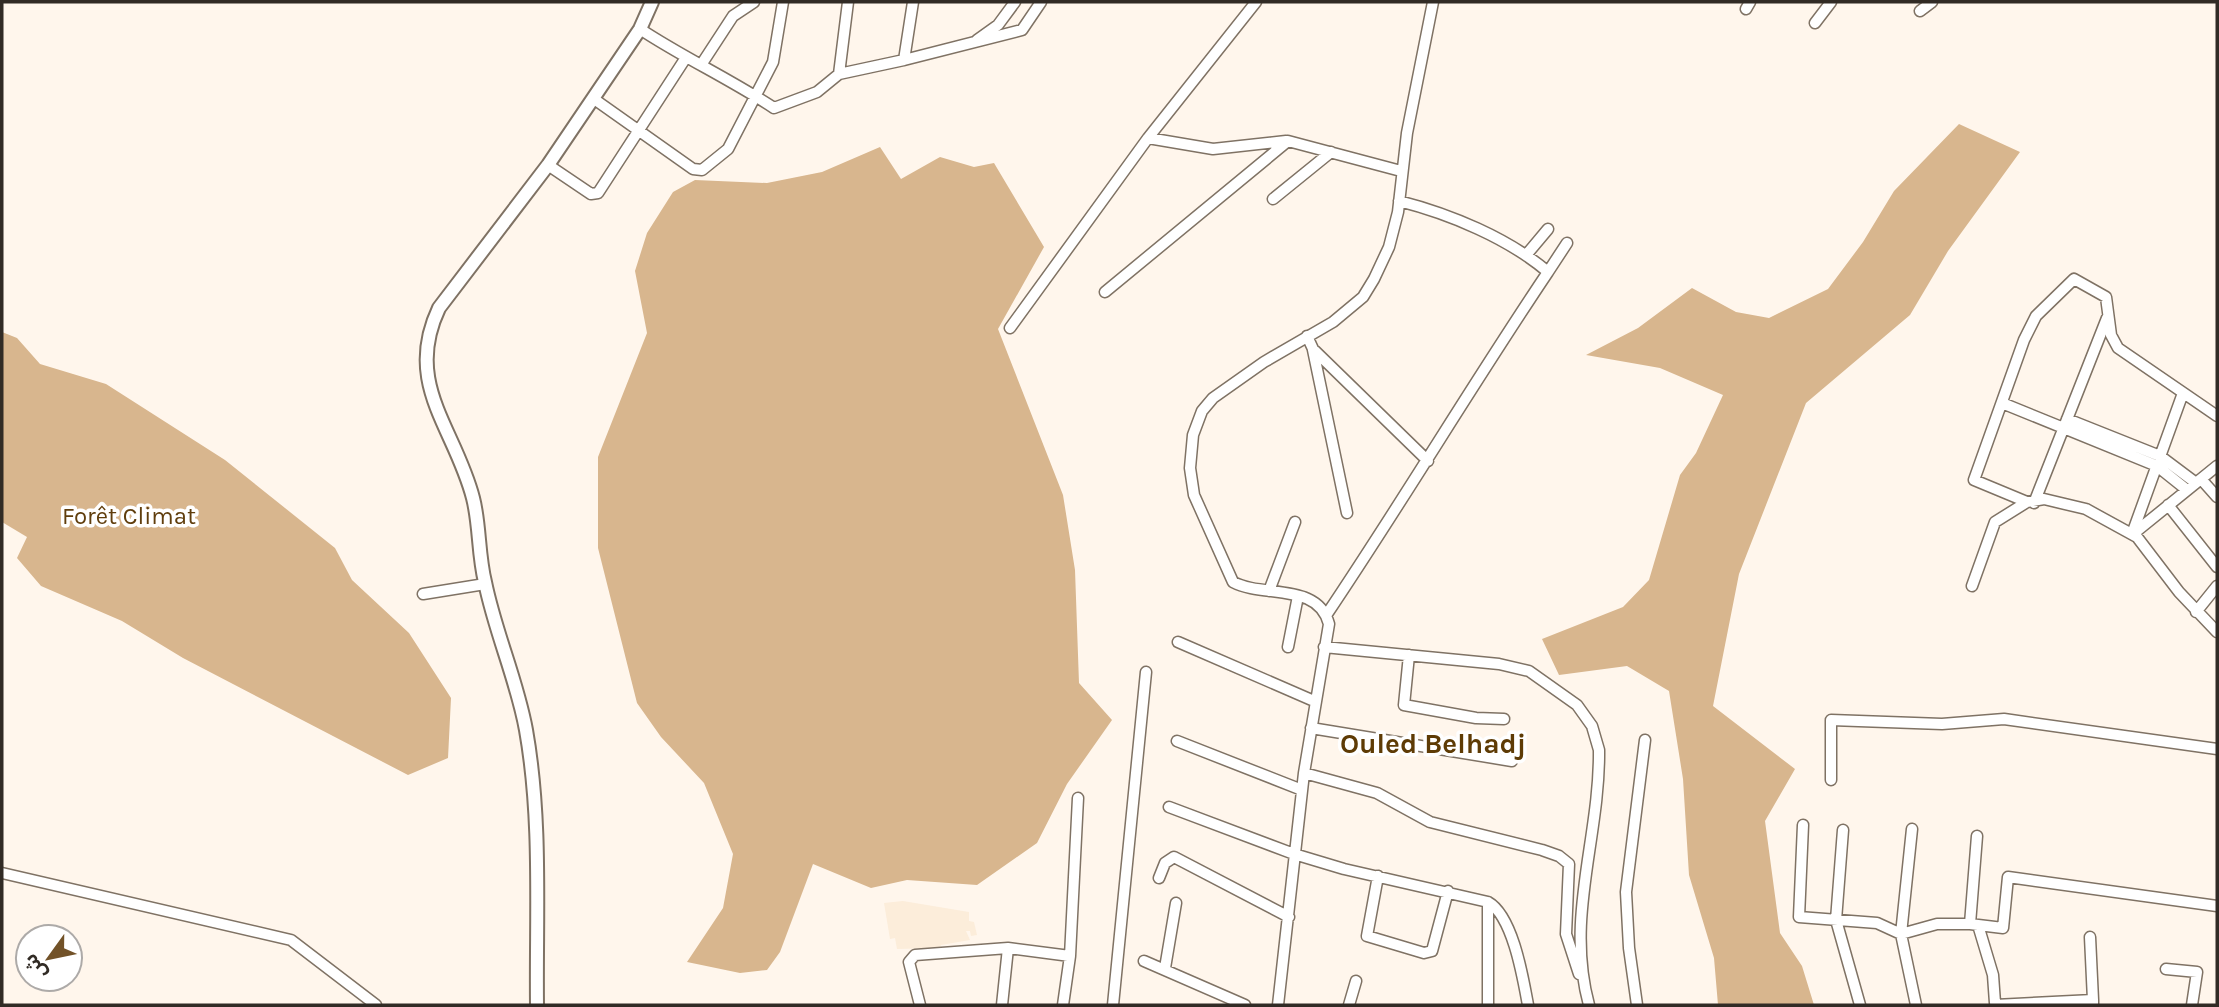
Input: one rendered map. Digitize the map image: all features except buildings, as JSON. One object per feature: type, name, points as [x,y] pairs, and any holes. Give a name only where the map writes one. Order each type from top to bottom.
[{"type":"main road","points":[[537,1005],[533,780],[526,728],[485,584],[470,486],[441,424],[427,377],[425,354],[429,330],[439,308],[548,165],[594,99],[640,29],[652,2]]},
{"type":"street","points":[[701,65],[733,16],[754,2]]},
{"type":"street","points":[[594,99],[693,169],[702,170],[728,149],[773,62],[783,2]]},
{"type":"street","points":[[839,74],[848,2]]},
{"type":"street","points":[[904,60],[912,2]]},
{"type":"street","points":[[977,40],[998,24],[1015,2]]},
{"type":"street","points":[[640,29],[685,59],[701,65],[774,107],[817,92],[839,74],[1022,30],[1041,2]]},
{"type":"street","points":[[1010,328],[1148,138],[1256,2]]},
{"type":"street","points":[[1278,1005],[1289,917],[1293,853],[1314,701],[1329,624],[1327,614],[1317,603],[1298,596],[1243,588],[1233,582],[1194,495],[1190,468],[1193,435],[1202,411],[1213,398],[1264,362],[1333,322],[1363,297],[1389,247],[1433,2]]},
{"type":"street","points":[[1815,23],[1831,2]]},
{"type":"street","points":[[1920,11],[1932,2]]},
{"type":"street","points":[[548,165],[591,194],[598,193],[685,59]]},
{"type":"street","points":[[1148,138],[1213,149],[1289,141],[1401,171]]},
{"type":"street","points":[[1105,292],[1289,141]]},
{"type":"street","points":[[1273,199],[1331,152]]},
{"type":"street","points":[[1399,201],[1459,218],[1527,254],[1548,272]]},
{"type":"street","points":[[1527,254],[1548,229]]},
{"type":"street","points":[[1327,614],[1428,461],[1457,408],[1491,363],[1567,243]]},
{"type":"street","points":[[2030,502],[1975,481],[2002,403],[2005,386],[2036,316],[2074,279],[2106,297],[2111,335],[2118,348],[2217,416]]},
{"type":"street","points":[[2030,502],[2063,430],[2107,317]]},
{"type":"street","points":[[1307,337],[1313,349],[1347,513]]},
{"type":"street","points":[[1313,349],[1428,461]]},
{"type":"street","points":[[2132,534],[2183,393]]},
{"type":"street","points":[[2002,403],[2063,430],[2159,461],[2187,490]]},
{"type":"street","points":[[2067,419],[2199,481],[2217,497]]},
{"type":"street","points":[[2132,534],[2217,466]]},
{"type":"street","points":[[1972,586],[1995,522],[2030,502],[2044,499],[2086,509],[2132,534],[2196,612],[2217,632]]},
{"type":"street","points":[[2168,505],[2217,567]]},
{"type":"street","points":[[1269,591],[1295,522]]},
{"type":"street","points":[[423,594],[485,584]]},
{"type":"street","points":[[2196,612],[2217,586]]},
{"type":"street","points":[[1288,648],[1298,596]]},
{"type":"street","points":[[1178,642],[1314,701]]},
{"type":"street","points":[[1324,647],[1499,664],[1529,671],[1577,705],[1597,738],[1599,766],[1578,935],[1582,981]]},
{"type":"street","points":[[1409,655],[1404,705],[1476,718],[1504,719]]},
{"type":"street","points":[[1113,1005],[1146,672]]},
{"type":"street","points":[[1831,780],[1831,720],[1942,724],[2004,719],[2217,749]]},
{"type":"street","points":[[1311,729],[1511,761]]},
{"type":"street","points":[[1637,1005],[1629,948],[1626,892],[1645,740]]},
{"type":"street","points":[[1177,741],[1302,790]]},
{"type":"street","points":[[1304,773],[1377,793],[1444,827],[1488,835],[1559,856],[1569,864],[1566,934],[1571,958],[1589,1005]]},
{"type":"street","points":[[1063,1005],[1070,956],[1078,798]]},
{"type":"street","points":[[1169,807],[1293,853],[1488,902],[1498,908],[1504,919],[1523,974],[1528,1005]]},
{"type":"street","points":[[1803,825],[1799,916],[1877,923],[1901,934],[1937,924],[2003,928],[2008,877],[2217,906]]},
{"type":"street","points":[[1912,829],[1901,934],[1916,1005]]},
{"type":"street","points":[[1843,830],[1836,920],[1860,1005]]},
{"type":"street","points":[[1977,836],[1974,925],[1993,975],[1995,1004],[2093,1003],[2090,937]]},
{"type":"street","points":[[1159,878],[1165,863],[1174,857],[1289,917]]},
{"type":"street","points":[[2,873],[291,940],[376,1005]]},
{"type":"street","points":[[1378,876],[1367,936],[1424,953],[1432,951],[1448,891]]},
{"type":"street","points":[[1165,968],[1176,902]]},
{"type":"street","points":[[1488,902],[1488,1005]]},
{"type":"street","points":[[920,1005],[909,962],[915,955],[1008,948],[1070,956]]},
{"type":"street","points":[[1002,1005],[1008,948]]},
{"type":"street","points":[[1144,961],[1245,1005]]},
{"type":"street","points":[[2166,969],[2197,972],[2192,1005]]},
{"type":"street","points":[[1349,1005],[1356,981]]},
{"type":"shaded area","points":[[903,901],[969,912],[969,921],[974,922],[977,935],[971,936],[970,931],[966,931],[970,940],[941,945],[940,948],[897,949],[895,938],[890,939],[884,903]]},
{"type":"green space","points":[[1959,124],[2020,152],[1948,251],[1910,315],[1806,403],[1739,574],[1713,706],[1795,769],[1765,821],[1780,933],[1802,966],[1814,1005],[1718,1005],[1714,958],[1689,875],[1683,779],[1669,691],[1627,666],[1559,675],[1542,639],[1623,607],[1649,580],[1680,475],[1696,453],[1723,395],[1660,368],[1586,355],[1638,328],[1692,288],[1736,312],[1769,318],[1828,289],[1863,242],[1894,191]]},
{"type":"green space","points":[[880,147],[901,179],[940,157],[974,167],[994,163],[1044,247],[998,329],[1063,495],[1075,570],[1079,683],[1112,720],[1067,784],[1037,843],[977,885],[907,880],[871,888],[813,864],[780,952],[767,970],[740,973],[687,962],[723,908],[733,854],[704,783],[661,737],[637,703],[598,548],[598,457],[647,333],[635,271],[647,233],[673,192],[695,180],[767,183],[822,172]]},
{"type":"green space","name":"Forêt Climat","points":[[2,332],[17,338],[40,364],[106,384],[225,460],[335,548],[352,580],[409,633],[451,698],[448,758],[408,775],[183,658],[122,621],[41,586],[17,558],[27,537],[2,522]]},
{"type":"district","name":"Ouled Belhadj","points":[[1433,743]]}]
